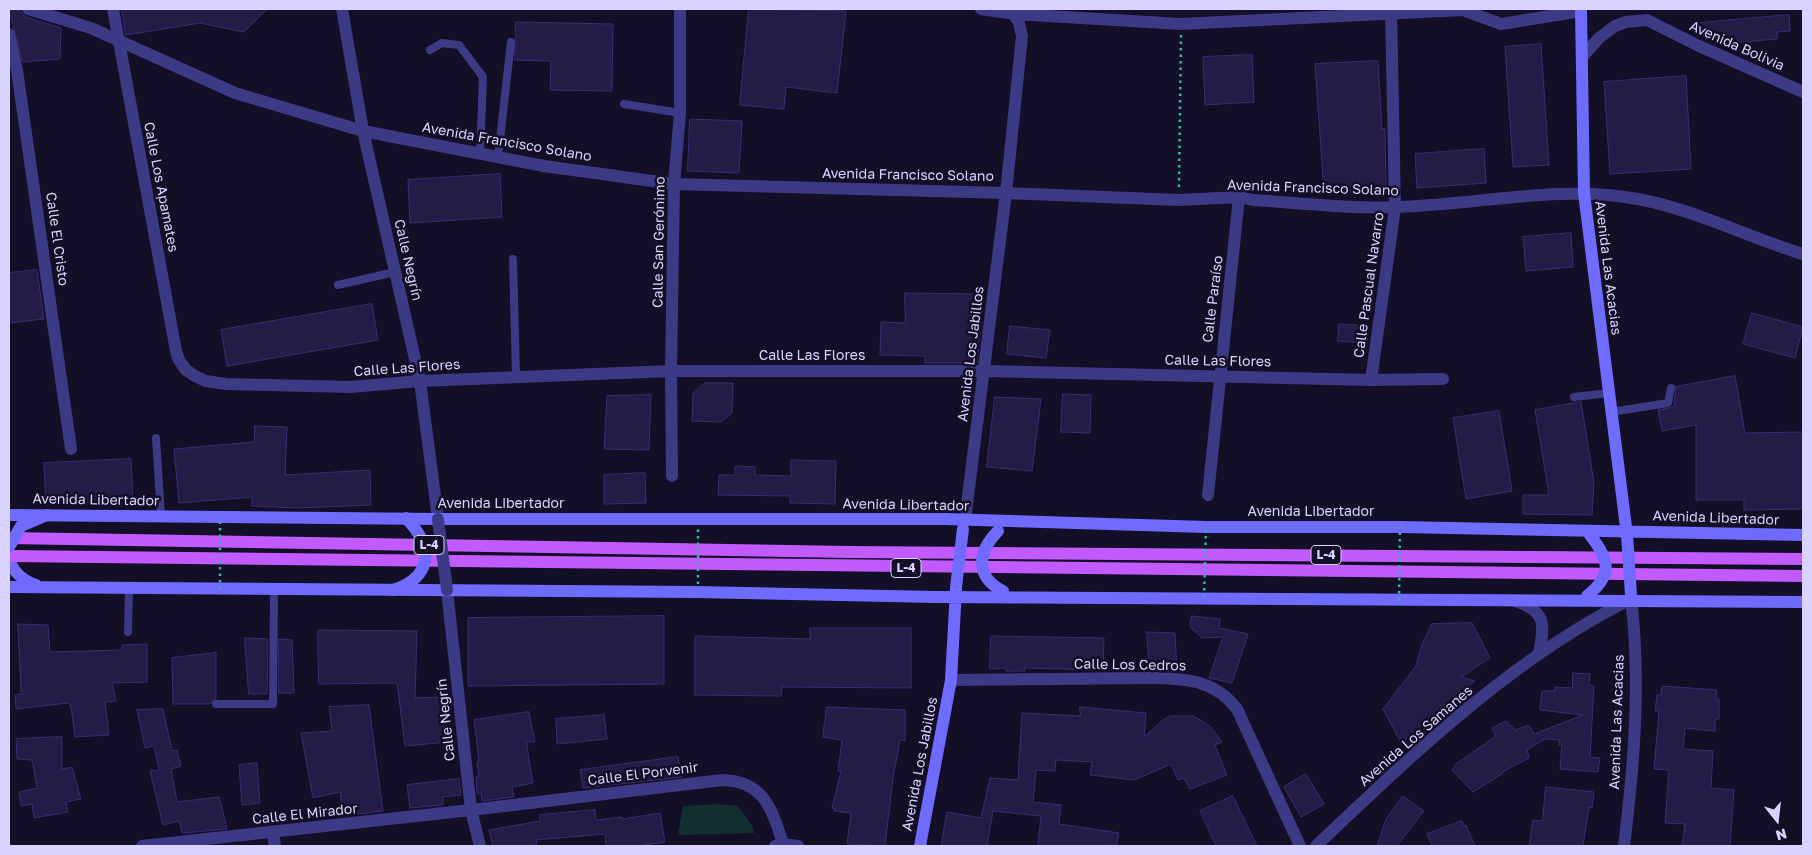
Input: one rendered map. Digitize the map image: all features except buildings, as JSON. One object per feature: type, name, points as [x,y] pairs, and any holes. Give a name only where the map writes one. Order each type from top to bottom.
[{"type":"main road","name":"Avenida Las Acacias","points":[[1581,10],[1584,193],[1626,533],[1631,597]]},
{"type":"main road","name":"Avenida Libertador","points":[[9,515],[964,524],[1206,523],[1626,533],[1803,535]]},
{"type":"main road","name":"L-4","points":[[9,547],[21,526],[47,515]]},
{"type":"main road","name":"L-4","points":[[392,590],[413,582],[423,570],[426,560],[420,535],[406,518]]},
{"type":"main road","name":"L-4","points":[[1016,523],[998,532],[985,546],[982,563],[986,579],[1003,591],[1019,596]]},
{"type":"main road","name":"Avenida Los Jabillos","points":[[920,846],[951,680],[956,592],[964,524]]},
{"type":"main road","points":[[1584,598],[1604,581],[1606,572],[1604,555],[1588,532]]},
{"type":"main road","name":"L-4","points":[[9,538],[849,552],[1803,559]]},
{"type":"main road","name":"L-4","points":[[43,587],[27,582],[11,567],[9,557],[1803,576]]},
{"type":"main road","name":"L-4","points":[[9,587],[956,592],[1019,596],[1399,600],[1631,597],[1803,602]]},
{"type":"street","name":"Avenida Francisco Solano","points":[[28,9],[92,28],[235,93],[363,131],[544,166],[674,184],[1006,193],[1179,200],[1239,197],[1253,200],[1395,208],[1584,193],[1638,199],[1690,212],[1763,242],[1803,254]]},
{"type":"street","name":"Calle Los Apamates","points":[[113,9],[176,351],[179,360],[186,370]]},
{"type":"street","name":"Calle Negrín","points":[[342,9],[363,131],[420,381],[447,590],[471,810],[480,846]]},
{"type":"street","name":"Calle San Gerónimo","points":[[672,476],[674,184],[680,114],[680,9]]},
{"type":"street","points":[[981,9],[1181,24],[1391,12],[1464,10],[1501,24],[1581,10]]},
{"type":"street","name":"Avenida Los Jabillos","points":[[964,524],[1006,193],[1022,36],[1013,11]]},
{"type":"street","name":"Calle Pascual Navarro","points":[[1371,380],[1395,208],[1391,12]]},
{"type":"street","name":"Avenida Bolivia","points":[[1582,56],[1599,38],[1615,26],[1626,22],[1647,20],[1699,46],[1803,92]]},
{"type":"street","name":"Calle El Cristo","points":[[9,34],[17,70],[71,449]]},
{"type":"street","name":"Calle Paraíso","points":[[1208,495],[1239,197]]},
{"type":"street","name":"Calle Las Flores","points":[[186,370],[206,381],[226,384],[351,387],[420,381],[672,371],[984,370],[1371,380],[1443,379]]},
{"type":"street","name":"Avenida Los Samanes","points":[[1316,846],[1452,722],[1539,652],[1631,597]]},
{"type":"street","name":"Avenida Las Acacias","points":[[1624,846],[1632,783],[1635,684],[1634,625],[1631,597]]},
{"type":"street","points":[[1505,598],[1528,605],[1539,615],[1544,627],[1539,652]]},
{"type":"street","name":"Calle Los Cedros","points":[[951,680],[1160,678],[1180,679],[1211,687],[1221,692],[1237,709],[1300,846]]},
{"type":"street","name":"Calle El Porvenir","points":[[471,810],[734,780],[756,790],[766,801],[774,816],[779,845]]},
{"type":"street","name":"Calle El Mirador","points":[[142,846],[471,810]]},
{"type":"street","points":[[273,833],[274,846]]},
{"type":"street","points":[[779,845],[798,846]]},
{"type":"lane","points":[[498,157],[511,42]]},
{"type":"lane","points":[[430,50],[442,43],[459,45],[483,77],[480,154]]},
{"type":"lane","points":[[624,104],[680,114]]},
{"type":"lane","points":[[513,259],[516,377]]},
{"type":"lane","points":[[338,285],[395,272]]},
{"type":"lane","points":[[1611,412],[1668,404],[1671,388]]},
{"type":"lane","points":[[1574,397],[1609,393]]},
{"type":"lane","points":[[156,438],[161,516]]},
{"type":"lane","points":[[128,632],[129,588]]},
{"type":"lane","points":[[216,704],[273,704],[274,589]]},
{"type":"path","points":[[1179,200],[1181,24]]},
{"type":"path","points":[[220,517],[220,589]]},
{"type":"path","points":[[1204,597],[1206,523]]},
{"type":"path","points":[[1399,600],[1400,527]]},
{"type":"path","points":[[698,530],[698,584]]},
{"type":"green space","points":[[719,804],[738,806],[752,825],[754,833],[678,835],[683,806]]}]
